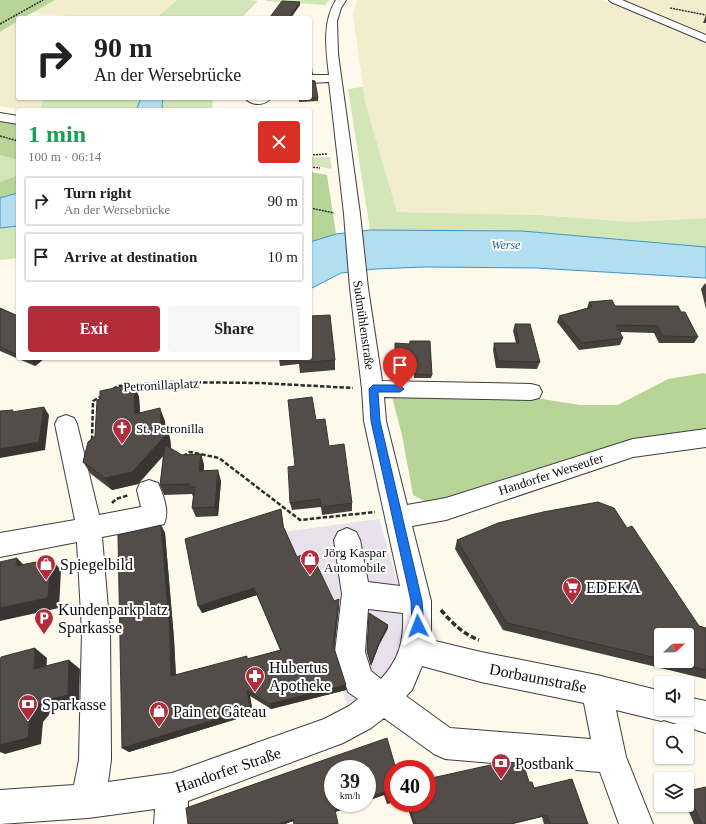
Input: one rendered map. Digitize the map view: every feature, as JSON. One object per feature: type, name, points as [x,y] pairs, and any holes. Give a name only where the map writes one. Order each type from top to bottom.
[{"type":"street","name":"Sudmühlenstraße","points":[[341,0],[333,15],[331,29],[345,217],[359,288],[366,388],[375,421],[389,515],[417,601],[418,634],[415,649]]},
{"type":"street","points":[[614,0],[706,39]]},
{"type":"street","points":[[312,79],[335,78]]},
{"type":"street","points":[[0,117],[16,120]]},
{"type":"street","points":[[366,388],[531,392]]},
{"type":"street","points":[[66,424],[89,528],[96,632],[95,760],[88,801]]},
{"type":"street","name":"Handorfer Werseufer","points":[[389,515],[446,509],[633,448],[706,438]]},
{"type":"street","points":[[0,545],[155,516],[149,490]]},
{"type":"street","points":[[347,540],[356,594],[350,652],[359,681],[445,743],[610,757]]},
{"type":"street","points":[[356,594],[417,601]]},
{"type":"street","name":"Handorfer Straße","points":[[0,807],[88,801],[172,790],[332,732],[360,717],[384,698],[401,679],[415,649]]},
{"type":"street","name":"Dorbaumstraße","points":[[415,649],[440,658],[471,666],[597,690],[654,704]]},
{"type":"street","points":[[597,690],[610,757],[636,824]]},
{"type":"street","points":[[694,713],[706,716]]},
{"type":"street","points":[[171,824],[172,790]]},
{"type":"path","points":[[0,24],[44,0]]},
{"type":"path","points":[[665,7],[706,15]]},
{"type":"path","points":[[0,136],[16,140]]},
{"type":"path","points":[[312,155],[332,154]]},
{"type":"path","points":[[312,167],[320,168]]},
{"type":"path","points":[[312,209],[345,217]]},
{"type":"path","name":"Petronillaplatz","points":[[112,390],[118,386],[166,382],[366,388]]},
{"type":"path","name":"Petronillaplatz","points":[[92,441],[93,401],[106,394]]},
{"type":"path","points":[[179,459],[190,452],[220,458],[300,520],[389,515]]},
{"type":"shaded area","points":[[55,0],[177,0],[158,16],[68,16],[30,13]]},
{"type":"shaded area","points":[[357,0],[602,0],[706,43],[706,218],[630,222],[539,215],[397,212],[365,102],[353,14]]},
{"type":"shaded area","points":[[614,0],[706,0],[706,39]]},
{"type":"shaded area","points":[[16,22],[16,100],[42,100],[40,108],[16,109],[0,106],[0,32]]},
{"type":"shaded area","points":[[379,519],[404,605],[403,639],[381,689],[349,709],[283,532]]},
{"type":"green space","points":[[0,0],[55,0],[27,16],[16,16],[16,22],[0,32]]},
{"type":"green space","points":[[177,0],[258,1],[243,16],[158,16]]},
{"type":"green space","points":[[329,0],[325,5],[266,1]]},
{"type":"green space","points":[[363,87],[365,102],[397,212],[539,215],[630,222],[706,218],[706,247],[522,231],[370,230],[348,89]]},
{"type":"green space","points":[[42,100],[140,100],[137,108],[40,108]]},
{"type":"green space","points":[[163,100],[213,100],[212,108],[162,108]]},
{"type":"green space","points":[[0,119],[16,122],[16,159],[0,155]]},
{"type":"green space","points":[[0,155],[16,159],[16,176],[0,182]]},
{"type":"green space","points":[[312,157],[330,157],[332,169],[312,165]]},
{"type":"green space","points":[[312,172],[327,175],[336,234],[312,241]]},
{"type":"green space","points":[[16,176],[16,194],[0,198],[0,182]]},
{"type":"green space","points":[[16,226],[16,258],[0,260],[0,228]]},
{"type":"green space","points":[[704,373],[706,374],[706,434],[622,442],[428,503],[413,495],[402,435],[392,397],[530,397],[580,405],[618,405],[668,379]]},
{"type":"water","points":[[140,100],[163,100],[162,108],[137,108]]},
{"type":"water","points":[[16,194],[16,226],[0,228],[0,198]]},
{"type":"water","name":"Werse","points":[[370,230],[522,231],[706,247],[706,278],[536,268],[424,267],[375,269],[341,273],[312,288],[312,241],[336,234]]},
{"type":"building","points":[[282,1],[300,2],[290,16],[271,16]]},
{"type":"building","points":[[312,80],[315,81],[318,98],[312,98]]},
{"type":"building","points":[[612,300],[615,306],[678,306],[681,312],[685,312],[698,337],[662,336],[658,326],[616,325],[623,338],[582,343],[559,316],[592,307],[589,302]]},
{"type":"building","points":[[0,308],[16,315],[16,354],[0,347]]},
{"type":"building","points":[[330,315],[335,360],[299,363],[298,360],[312,360],[312,316]]},
{"type":"building","points":[[515,324],[530,324],[540,362],[498,361],[494,343],[519,343]]},
{"type":"building","points":[[410,341],[430,341],[432,375],[414,374],[413,359],[395,359],[395,343],[410,344]]},
{"type":"building","name":"St. Petronilla","points":[[134,384],[135,414],[160,408],[161,423],[165,425],[166,435],[132,472],[105,478],[83,462],[88,442],[95,436],[97,400],[100,399],[100,391]]},
{"type":"building","points":[[312,397],[316,420],[325,419],[329,446],[344,444],[352,503],[321,507],[320,499],[290,503],[288,467],[295,466],[288,400]]},
{"type":"building","points":[[44,407],[39,442],[0,449],[0,411],[13,410],[12,412]]},
{"type":"building","points":[[165,445],[182,455],[201,454],[199,471],[218,470],[215,507],[192,508],[195,487],[189,487],[189,484],[160,485]]},
{"type":"building","points":[[598,502],[614,508],[627,528],[632,526],[699,626],[706,628],[706,670],[694,667],[694,628],[654,628],[654,657],[507,623],[457,540],[498,523],[543,512]]},
{"type":"building","points":[[281,509],[283,526],[297,557],[306,553],[312,555],[334,601],[339,599],[333,645],[346,685],[269,704],[247,690],[250,709],[122,748],[118,535],[161,525],[170,633],[171,676],[247,656],[247,659],[281,650],[254,588],[198,606],[185,539]]},
{"type":"building","points":[[17,558],[16,566],[51,559],[48,598],[0,608],[0,562]]},
{"type":"building","points":[[369,613],[388,625],[371,664],[367,650]]},
{"type":"building","points":[[35,648],[34,669],[69,660],[68,695],[42,701],[30,715],[28,738],[0,745],[1,657]]},
{"type":"building","points":[[387,738],[393,760],[384,760],[384,792],[376,795],[376,760],[324,760],[324,812],[335,812],[338,824],[294,824],[293,819],[278,824],[188,824],[186,808]]},
{"type":"building","points":[[504,762],[523,763],[529,782],[532,782],[534,788],[572,779],[588,824],[550,824],[547,815],[510,824],[415,824],[411,812],[436,812],[436,777]]},
{"type":"building","points":[[706,787],[706,824],[702,824],[694,806],[694,790]]},
{"type":"place","name":"St. Petronilla","points":[[122,445]]},
{"type":"place","name":"Jörg Kaspar Automobile","points":[[310,576]]},
{"type":"place","name":"Spiegelbild","points":[[46,581]]},
{"type":"place","name":"EDEKA","points":[[572,604]]},
{"type":"place","name":"Kundenparkplatz Sparkasse","points":[[44,635]]},
{"type":"place","name":"Hubertus Apotheke","points":[[255,693]]},
{"type":"place","name":"Sparkasse","points":[[28,721]]},
{"type":"place","name":"Pain et Gâteau","points":[[159,728]]},
{"type":"place","name":"Postbank","points":[[501,780]]},
{"type":"route","points":[[400,389],[373,389],[375,421],[417,601],[418,626]]}]
